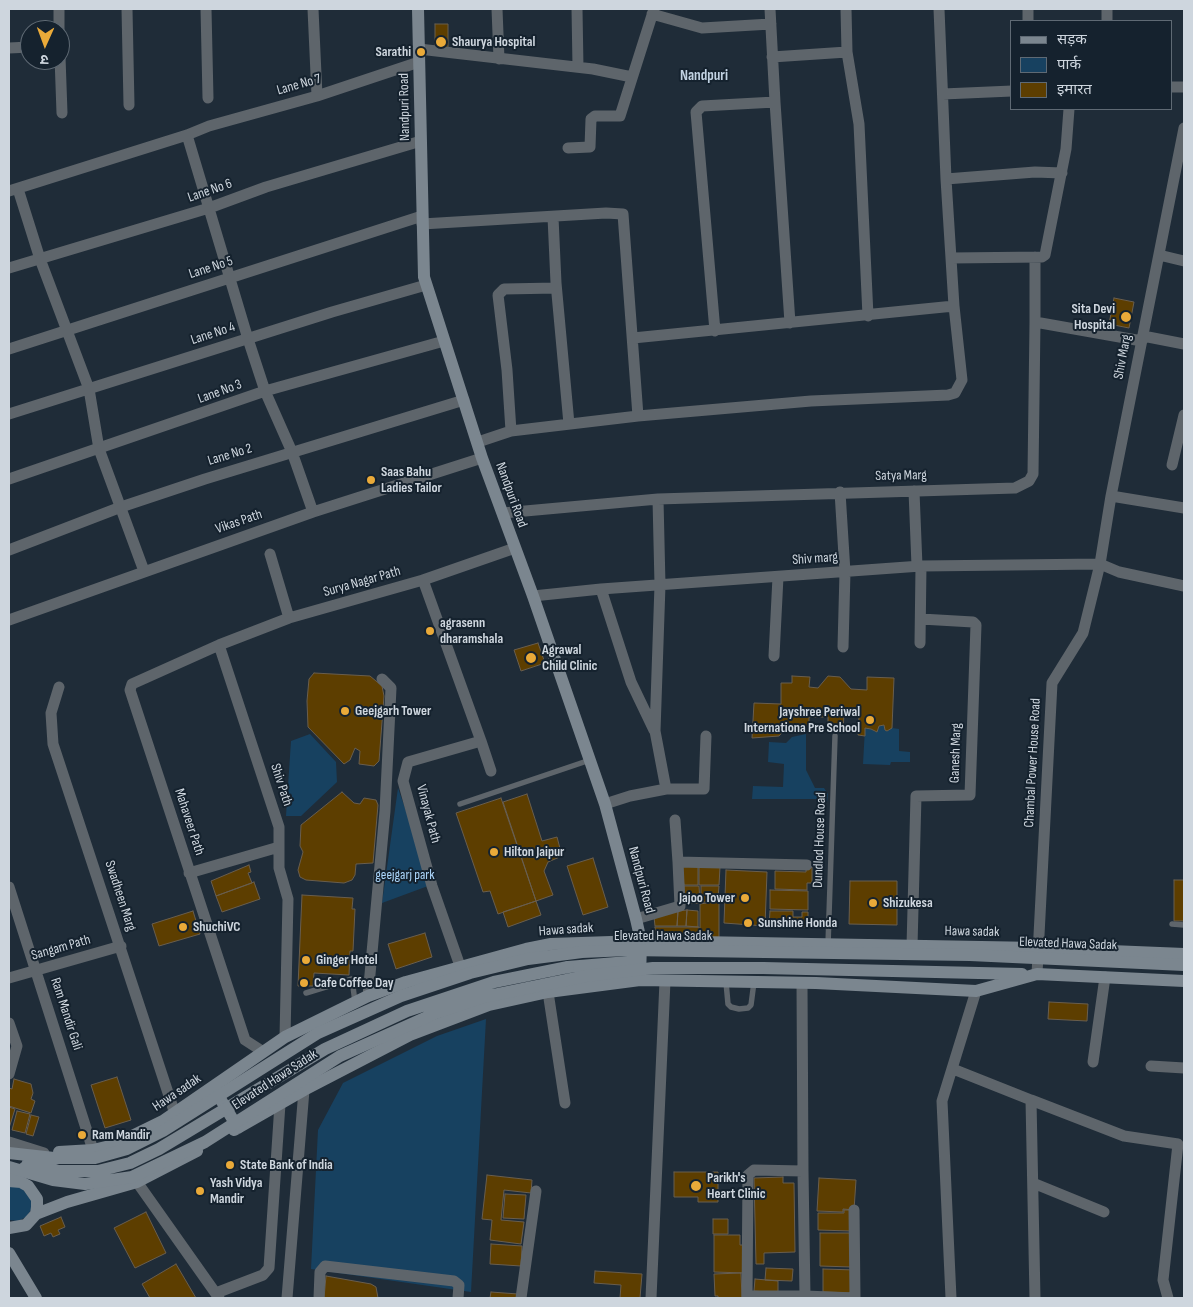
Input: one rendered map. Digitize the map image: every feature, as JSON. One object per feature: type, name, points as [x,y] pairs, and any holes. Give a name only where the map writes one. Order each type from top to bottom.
[{"type":"main road","name":"Nandpuri Road","points":[[418,9],[422,220],[426,286],[482,458],[533,596],[605,804],[641,941],[640,980]]},
{"type":"main road","name":"Hawa sadak","points":[[44,1153],[94,1150],[114,1144],[175,1114],[285,1036],[368,996],[406,982],[460,966],[551,944],[641,941],[1038,948],[1184,954]]},
{"type":"main road","name":"Elevated Hawa Sadak","points":[[9,1154],[54,1158],[95,1158],[128,1149],[164,1131],[318,1032],[402,996],[470,973],[528,959],[582,952],[628,950],[970,955],[1184,964]]},
{"type":"main road","points":[[9,1154],[58,1171],[98,1171],[130,1163],[168,1144],[325,1048],[407,1011],[494,982],[568,967],[640,961]]},
{"type":"main road","name":"Elevated Hawa Sadak","points":[[10,1176],[85,1184],[132,1178],[205,1142],[340,1056],[436,1013],[484,997],[586,976],[653,968],[763,968],[1037,974]]},
{"type":"main road","points":[[9,1228],[26,1225],[36,1214],[67,1202],[138,1182],[171,1166],[304,1090],[410,1035],[489,1005],[548,992],[640,980],[802,983],[976,991],[1037,974],[1184,981]]},
{"type":"main road","points":[[213,1086],[238,1128]]},
{"type":"main road","points":[[36,1214],[37,1199],[34,1192],[10,1176],[44,1153]]},
{"type":"main road","points":[[9,1253],[36,1298]]},
{"type":"street","points":[[128,9],[129,105]]},
{"type":"street","points":[[206,9],[208,98]]},
{"type":"street","points":[[313,9],[317,96]]},
{"type":"street","points":[[497,9],[499,60]]},
{"type":"street","points":[[577,9],[578,67]]},
{"type":"street","points":[[770,9],[790,323]]},
{"type":"street","points":[[846,9],[847,52],[859,124],[868,316]]},
{"type":"street","points":[[478,442],[511,431],[638,416],[812,401],[948,396],[955,393],[962,380],[954,306],[946,179],[939,9]]},
{"type":"street","points":[[568,148],[590,147],[591,119],[595,116],[620,116],[653,11],[702,28],[771,24]]},
{"type":"street","points":[[419,49],[499,60],[578,67],[632,77]]},
{"type":"street","points":[[772,57],[847,52]]},
{"type":"street","name":"Lane No 7","points":[[13,190],[187,135],[209,126],[317,96],[419,62]]},
{"type":"street","points":[[60,70],[62,113]]},
{"type":"street","points":[[943,94],[1010,91]]},
{"type":"street","points":[[715,331],[696,112],[702,106],[775,102]]},
{"type":"street","points":[[951,258],[1042,257],[1046,252],[1062,174],[1069,110]]},
{"type":"street","name":"Shiv Marg","points":[[1100,564],[1111,496],[1142,338],[1159,255],[1180,173],[1184,128]]},
{"type":"street","points":[[187,135],[229,278],[265,391],[292,452],[313,512]]},
{"type":"street","name":"Lane No 6","points":[[9,268],[209,208],[266,186],[421,141]]},
{"type":"street","points":[[946,179],[1035,172],[1062,174]]},
{"type":"street","points":[[13,190],[89,390],[99,449],[144,571]]},
{"type":"street","name":"Lane No 5","points":[[9,349],[229,278],[422,220],[553,217],[606,213],[623,214],[633,338]]},
{"type":"street","points":[[553,217],[556,288],[570,424]]},
{"type":"street","points":[[1159,255],[1184,261]]},
{"type":"street","points":[[1034,257],[1035,322],[1184,344]]},
{"type":"street","name":"Lane No 4","points":[[9,414],[248,339],[426,286]]},
{"type":"street","points":[[511,431],[507,370],[498,295],[504,289],[556,288]]},
{"type":"street","points":[[638,416],[633,338],[954,306]]},
{"type":"street","name":"Satya Marg","points":[[503,513],[658,499],[1016,488],[1029,481],[1033,474],[1035,322]]},
{"type":"street","name":"Lane No 3","points":[[9,479],[265,391],[444,341]]},
{"type":"street","name":"Lane No 2","points":[[9,550],[121,507],[292,452],[464,400]]},
{"type":"street","points":[[1172,465],[1184,415]]},
{"type":"street","name":"Vikas Path","points":[[9,620],[313,512],[482,458]]},
{"type":"street","points":[[914,491],[919,566],[920,643]]},
{"type":"street","points":[[840,492],[845,572],[843,647]]},
{"type":"street","points":[[1111,496],[1184,508]]},
{"type":"street","points":[[658,499],[660,584],[655,731],[666,790]]},
{"type":"street","name":"Surya Nagar Path","points":[[219,645],[289,618],[423,580],[515,548]]},
{"type":"street","points":[[270,554],[289,618]]},
{"type":"street","points":[[1100,564],[1118,572],[1184,586]]},
{"type":"street","name":"Shiv marg","points":[[533,596],[660,584],[919,566],[1100,564]]},
{"type":"street","name":"Chambal Power House Road","points":[[1037,974],[1052,683],[1083,633],[1100,564]]},
{"type":"street","points":[[774,656],[778,577]]},
{"type":"street","points":[[423,580],[491,770]]},
{"type":"street","points":[[601,589],[631,682],[655,731]]},
{"type":"street","name":"Ganesh Marg","points":[[912,946],[916,796],[970,795],[976,625],[972,622],[921,619]]},
{"type":"street","name":"Shiv Path","points":[[219,645],[279,827],[279,868],[288,899],[285,1036]]},
{"type":"street","name":"Mahaveer Path","points":[[219,645],[132,684],[130,690],[245,1040],[262,1051]]},
{"type":"street","points":[[368,996],[385,811],[391,688],[382,679]]},
{"type":"street","name":"Swadheen Marg","points":[[59,687],[51,714],[53,744],[175,1114]]},
{"type":"street","points":[[605,804],[630,796],[666,790],[704,789],[706,736]]},
{"type":"street","name":"Vinayak Path","points":[[460,966],[432,886],[403,781],[408,762],[481,741]]},
{"type":"street","points":[[636,919],[680,906],[675,820]]},
{"type":"street","points":[[189,873],[279,847]]},
{"type":"street","points":[[678,862],[807,865]]},
{"type":"street","name":"Ram Mandir Gali","points":[[9,887],[94,1150]]},
{"type":"street","name":"Sangam Path","points":[[9,978],[120,946]]},
{"type":"street","points":[[1093,1062],[1105,977]]},
{"type":"street","points":[[652,1298],[665,981]]},
{"type":"street","points":[[802,983],[805,1296]]},
{"type":"street","points":[[951,1298],[942,1101],[976,991]]},
{"type":"street","points":[[548,992],[565,1103]]},
{"type":"street","points":[[9,1023],[17,1046],[9,1074]]},
{"type":"street","points":[[1151,1066],[1184,1068]]},
{"type":"street","points":[[953,1069],[1124,1136],[1181,1145],[1163,1280],[1168,1298]]},
{"type":"street","points":[[290,1298],[304,1090]]},
{"type":"street","points":[[1031,1100],[1035,1298]]},
{"type":"street","points":[[138,1182],[218,1296],[263,1275],[269,1268],[280,1104]]},
{"type":"street","points":[[9,1142],[44,1153]]},
{"type":"street","points":[[803,1171],[754,1170],[749,1172],[748,1297],[855,1297],[854,1210]]},
{"type":"street","points":[[1032,1183],[1104,1212]]},
{"type":"street","points":[[522,1298],[536,1191]]},
{"type":"street","points":[[319,1298],[320,1272],[325,1266],[454,1281],[460,1285],[458,1298]]},
{"type":"lane","name":"Dundlod House Road","points":[[828,945],[835,736]]},
{"type":"lane","points":[[460,804],[590,760]]},
{"type":"lane","points":[[1172,924],[1184,925]]},
{"type":"lane","points":[[306,993],[352,979],[355,1002]]},
{"type":"lane","points":[[726,982],[728,1004],[731,1008],[739,1009],[748,1008],[751,1005],[754,982]]},
{"type":"green space","points":[[884,725],[887,731],[892,728],[899,729],[899,751],[910,752],[910,762],[891,762],[890,765],[863,764],[865,728],[876,732],[879,726]]},
{"type":"green space","points":[[310,734],[336,762],[337,782],[301,816],[286,816],[291,741]]},
{"type":"green space","points":[[806,734],[806,770],[815,788],[824,788],[828,794],[827,802],[815,799],[752,799],[753,786],[783,787],[784,764],[768,762],[769,742],[786,743],[792,737]]},
{"type":"green space","name":"geejgarj park","points":[[398,788],[414,834],[428,886],[382,903]]},
{"type":"green space","points":[[486,1019],[471,1292],[311,1269],[318,1130],[343,1083],[437,1036]]},
{"type":"green space","points":[[20,1186],[32,1200],[31,1210],[26,1217],[18,1221],[9,1220],[9,1187]]},
{"type":"building","points":[[435,24],[448,24],[448,50],[435,50]]},
{"type":"building","points":[[1114,298],[1134,302],[1129,328],[1109,324]]},
{"type":"building","points":[[538,643],[545,663],[521,671],[514,650]]},
{"type":"building","name":"Geejgarh Tower","points":[[314,673],[370,676],[382,686],[384,696],[379,761],[374,766],[359,764],[360,751],[355,748],[350,760],[344,764],[308,727],[307,701],[309,679]]},
{"type":"building","points":[[792,676],[810,677],[809,687],[818,688],[828,676],[840,677],[851,689],[867,690],[867,677],[894,678],[892,728],[887,731],[884,725],[879,726],[877,732],[865,728],[865,736],[858,735],[859,716],[844,715],[843,730],[828,729],[828,717],[809,717],[809,726],[797,726],[797,730],[790,730],[791,727],[787,727],[779,736],[752,738],[754,703],[781,704],[781,683],[792,683]]},
{"type":"building","points":[[342,792],[354,803],[360,804],[364,798],[376,800],[378,805],[373,863],[356,864],[355,875],[352,880],[344,883],[306,880],[300,877],[298,870],[303,852],[300,846],[301,825]]},
{"type":"building","points":[[527,794],[542,841],[557,837],[562,856],[548,862],[544,871],[553,895],[536,901],[503,802]]},
{"type":"building","name":"Hilton Jaipur","points":[[501,798],[536,901],[498,914],[490,891],[483,892],[456,813]]},
{"type":"building","points":[[593,858],[608,907],[583,915],[567,866]]},
{"type":"building","points":[[249,865],[251,872],[248,873],[252,883],[216,896],[211,881]]},
{"type":"building","points":[[681,866],[698,866],[698,885],[684,885]]},
{"type":"building","points":[[699,867],[720,867],[719,885],[699,885]]},
{"type":"building","points":[[806,867],[812,867],[812,883],[807,883],[807,890],[775,889],[775,871],[806,872]]},
{"type":"building","name":"Jajoo Tower","points":[[726,870],[767,872],[765,926],[724,923]]},
{"type":"building","points":[[1174,880],[1184,880],[1184,921],[1174,921]]},
{"type":"building","name":"Shizukesa","points":[[850,881],[897,881],[897,925],[849,924]]},
{"type":"building","points":[[254,882],[260,899],[222,912],[216,896]]},
{"type":"building","points":[[684,886],[699,886],[700,903],[685,904]]},
{"type":"building","points":[[701,886],[719,886],[718,898],[708,898],[707,902],[701,902]]},
{"type":"building","points":[[770,890],[808,891],[808,910],[770,909]]},
{"type":"building","points":[[302,895],[353,898],[352,909],[355,909],[353,951],[350,951],[349,975],[314,973],[313,986],[298,986]]},
{"type":"building","points":[[709,898],[719,899],[719,939],[700,939],[700,904],[707,903]]},
{"type":"building","points":[[536,901],[541,915],[508,927],[503,912]]},
{"type":"building","points":[[687,910],[698,911],[698,927],[686,926]]},
{"type":"building","points":[[687,910],[686,926],[677,926],[678,911]]},
{"type":"building","points":[[193,911],[200,934],[159,946],[152,924]]},
{"type":"building","points":[[678,911],[677,926],[655,926],[654,917]]},
{"type":"building","points":[[770,911],[793,911],[793,917],[802,917],[802,912],[808,912],[808,927],[792,927],[792,921],[786,921],[785,926],[769,926]]},
{"type":"building","points":[[655,927],[699,927],[699,939],[656,938]]},
{"type":"building","points":[[425,933],[432,957],[396,969],[388,944]]},
{"type":"building","points":[[1049,1002],[1088,1004],[1087,1021],[1048,1019]]},
{"type":"building","points":[[117,1077],[131,1120],[105,1128],[91,1085]]},
{"type":"building","points":[[14,1079],[31,1084],[33,1093],[31,1099],[35,1101],[31,1113],[9,1106],[9,1088],[12,1089]]},
{"type":"building","points":[[9,1107],[15,1109],[9,1128]]},
{"type":"building","points":[[17,1111],[30,1114],[25,1133],[12,1130]]},
{"type":"building","points":[[31,1115],[39,1117],[33,1136],[26,1134]]},
{"type":"building","points":[[674,1172],[718,1172],[718,1202],[698,1202],[698,1197],[674,1197]]},
{"type":"building","points":[[487,1175],[532,1180],[531,1193],[504,1190],[501,1220],[524,1222],[521,1244],[490,1240],[492,1220],[482,1219]]},
{"type":"building","points":[[783,1177],[783,1183],[794,1183],[795,1252],[764,1253],[764,1264],[756,1264],[754,1178]]},
{"type":"building","points":[[819,1178],[856,1180],[854,1210],[843,1209],[843,1212],[817,1211]]},
{"type":"building","points":[[505,1194],[526,1195],[524,1219],[503,1218]]},
{"type":"building","points":[[844,1210],[851,1210],[851,1231],[818,1230],[818,1213],[844,1213]]},
{"type":"building","points":[[146,1212],[166,1253],[135,1268],[114,1228]]},
{"type":"building","points":[[61,1217],[65,1227],[58,1230],[60,1234],[53,1237],[51,1233],[44,1236],[40,1226]]},
{"type":"building","points":[[713,1219],[728,1219],[728,1234],[713,1234]]},
{"type":"building","points":[[820,1233],[852,1233],[852,1267],[820,1266]]},
{"type":"building","points":[[714,1235],[740,1235],[740,1245],[745,1245],[745,1273],[714,1272]]},
{"type":"building","points":[[491,1244],[522,1246],[521,1266],[490,1264]]},
{"type":"building","points":[[176,1264],[196,1298],[150,1298],[142,1284]]},
{"type":"building","points":[[766,1268],[793,1269],[792,1281],[765,1280]]},
{"type":"building","points":[[823,1269],[855,1270],[854,1293],[823,1292]]},
{"type":"building","points":[[595,1271],[642,1274],[640,1298],[620,1298],[621,1285],[594,1283]]},
{"type":"building","points":[[741,1273],[742,1298],[718,1298],[718,1296],[715,1296],[714,1274]]},
{"type":"building","points":[[326,1276],[371,1284],[376,1287],[378,1298],[324,1298]]},
{"type":"building","points":[[755,1279],[778,1281],[778,1293],[754,1291]]},
{"type":"building","points":[[491,1292],[518,1294],[518,1298],[490,1298]]},
{"type":"place","name":"Shaurya Hospital","points":[[441,42]]},
{"type":"place","name":"Sarathi","points":[[421,52]]},
{"type":"place","name":"Sita Devi Hospital","points":[[1126,317]]},
{"type":"place","name":"Saas Bahu Ladies Tailor","points":[[371,480]]},
{"type":"place","name":"agrasenn dharamshala","points":[[430,631]]},
{"type":"place","name":"Agrawal Child Clinic","points":[[531,658]]},
{"type":"place","name":"Geejgarh Tower","points":[[345,711]]},
{"type":"place","name":"Jayshree Periwal Internationa Pre School","points":[[870,720]]},
{"type":"place","name":"Hilton Jaipur","points":[[494,852]]},
{"type":"place","name":"Jajoo Tower","points":[[745,898]]},
{"type":"place","name":"Shizukesa","points":[[873,903]]},
{"type":"place","name":"Sunshine Honda","points":[[748,923]]},
{"type":"place","name":"ShuchiVC","points":[[183,927]]},
{"type":"place","name":"Ginger Hotel","points":[[306,960]]},
{"type":"place","name":"Cafe Coffee Day","points":[[304,983]]},
{"type":"place","name":"Ram Mandir","points":[[82,1135]]},
{"type":"place","name":"State Bank of India","points":[[230,1165]]},
{"type":"place","name":"Parikh's Heart Clinic","points":[[696,1186]]},
{"type":"place","name":"Yash Vidya Mandir","points":[[200,1191]]},
{"type":"district","name":"Nandpuri","points":[[704,76]]}]
